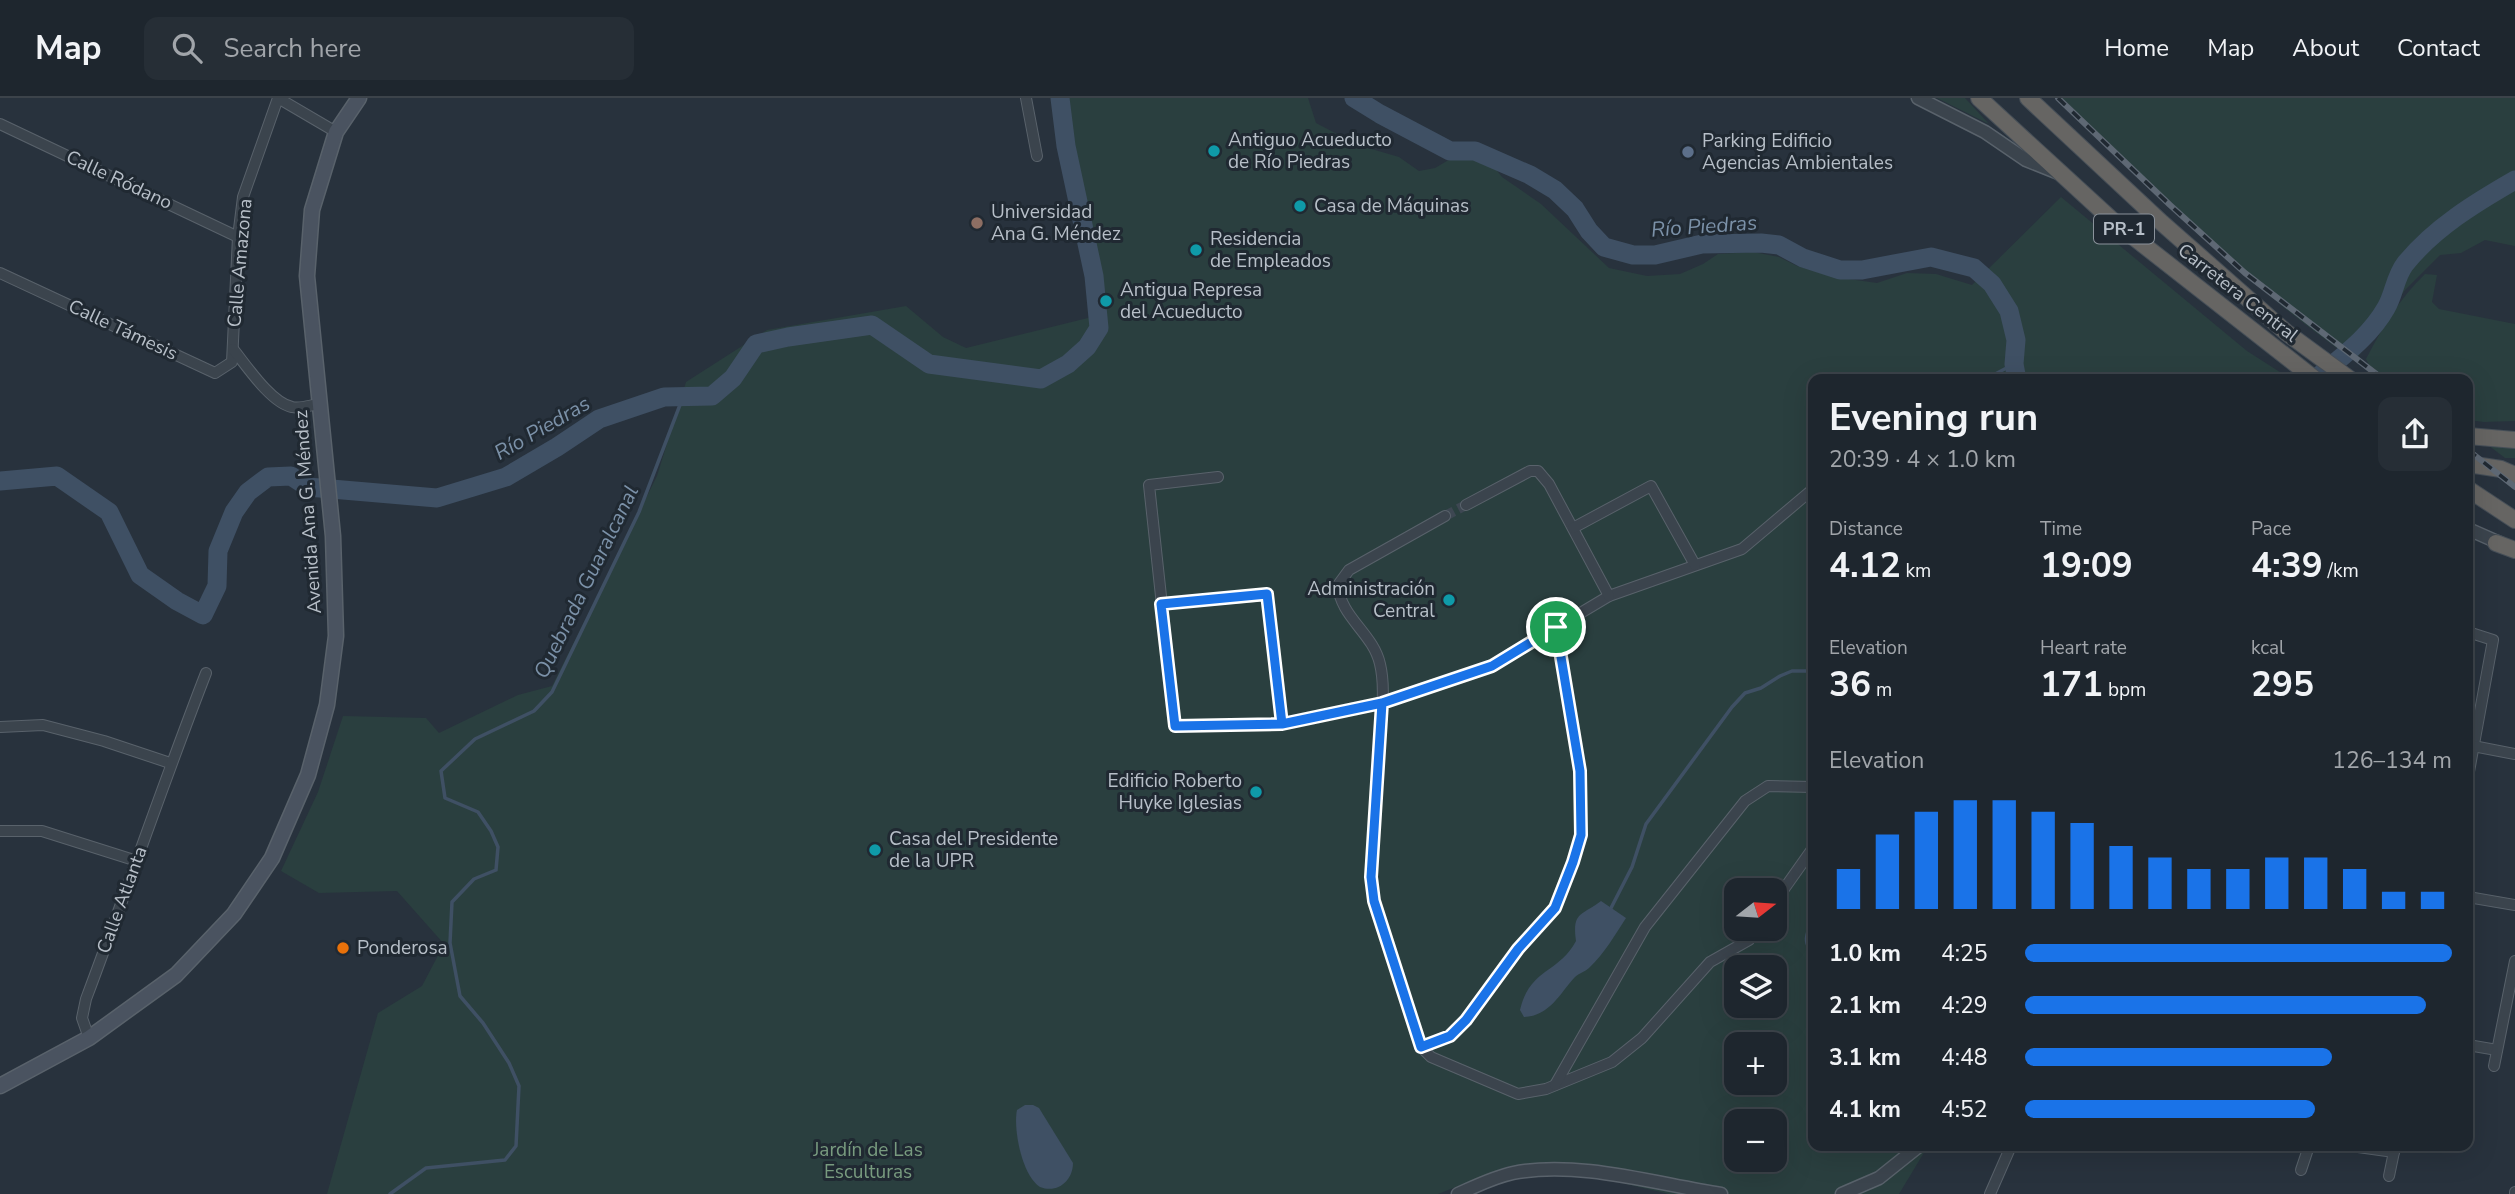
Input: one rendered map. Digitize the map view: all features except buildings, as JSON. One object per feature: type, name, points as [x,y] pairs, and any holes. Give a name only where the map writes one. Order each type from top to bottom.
[{"type":"highway","name":"Carretera Central","points":[[1979,98],[2113,221],[2308,374]]},
{"type":"highway","name":"Carretera Central","points":[[2028,98],[2162,223],[2287,333],[2343,374]]},
{"type":"highway","points":[[2473,436],[2515,440]]},
{"type":"highway","points":[[2473,465],[2510,471]]},
{"type":"highway","points":[[2473,472],[2510,471]]},
{"type":"highway","points":[[2473,491],[2515,520]]},
{"type":"highway","points":[[2496,543],[2515,550]]},
{"type":"main road","name":"Avenida Ana G. Méndez","points":[[0,1086],[89,1038],[176,975],[234,914],[272,858],[308,775],[327,705],[336,636],[333,536],[307,276],[313,210],[335,132],[359,98]]},
{"type":"street","points":[[278,98],[335,132]]},
{"type":"street","name":"Calle Amazona","points":[[233,349],[238,237],[243,197],[278,98]]},
{"type":"street","points":[[1026,98],[1037,156]]},
{"type":"street","points":[[1924,99],[1985,132],[2025,160],[2063,175]]},
{"type":"street","name":"Calle Ródano","points":[[0,124],[238,237]]},
{"type":"street","name":"Calle Támesis","points":[[0,273],[215,373],[232,362],[233,349]]},
{"type":"street","points":[[233,349],[283,404],[293,408],[319,404]]},
{"type":"street","points":[[1466,505],[1530,471],[1538,471],[1549,484],[1609,596]]},
{"type":"street","points":[[1218,477],[1149,485],[1175,726],[1282,724],[1382,703],[1492,666],[1609,596],[1742,549],[1808,493]]},
{"type":"street","points":[[1573,528],[1651,486],[1695,565]]},
{"type":"street","points":[[1445,516],[1349,570],[1338,585],[1345,611],[1358,625],[1379,660],[1382,703],[1371,877],[1374,901],[1421,1047],[1431,1057],[1518,1094],[1539,1092],[1612,1062],[1642,1038],[1710,962],[1745,942]]},
{"type":"street","points":[[2473,532],[2496,543],[2504,545],[2515,542]]},
{"type":"street","points":[[1161,604],[1267,594],[1282,724]]},
{"type":"street","points":[[1421,1047],[1450,1036],[1466,1020],[1518,949],[1555,908],[1573,862],[1581,835],[1580,771],[1556,627]]},
{"type":"street","points":[[2473,634],[2493,640],[2473,736]]},
{"type":"street","name":"Calle Atlanta","points":[[89,1038],[82,1017],[86,999],[205,673]]},
{"type":"street","points":[[0,727],[43,724],[170,763]]},
{"type":"street","points":[[2473,746],[2515,754]]},
{"type":"street","points":[[1554,1085],[1645,926],[1745,801],[1768,786],[1808,787]]},
{"type":"street","points":[[0,831],[42,831],[137,861]]},
{"type":"street","points":[[1787,885],[1808,855]]},
{"type":"street","points":[[2473,898],[2515,905]]},
{"type":"street","points":[[2494,1066],[2515,961]]},
{"type":"street","points":[[2473,1046],[2497,1051]]},
{"type":"street","points":[[1842,1194],[1879,1178],[1913,1151]]},
{"type":"street","points":[[1990,1194],[2009,1151]]},
{"type":"street","points":[[2301,1171],[2307,1151]]},
{"type":"street","points":[[2389,1176],[2395,1151]]},
{"type":"street","points":[[1458,1194],[1511,1173],[1572,1169],[1701,1193],[1721,1194]]},
{"type":"green space","name":"Jardín de Las Esculturas","points":[[1060,98],[1308,98],[1316,123],[1358,145],[1399,157],[1419,171],[1435,168],[1476,144],[1502,177],[1541,204],[1609,268],[1647,276],[1680,274],[1718,254],[1753,252],[1779,257],[1797,266],[1835,277],[1877,283],[1907,273],[1936,274],[1972,285],[2061,197],[2247,351],[2283,374],[1808,374],[1808,1151],[1925,1151],[1899,1194],[1669,1194],[1566,1170],[1509,1166],[1438,1194],[327,1194],[378,1013],[422,986],[444,944],[397,891],[319,893],[281,871],[318,792],[343,716],[426,718],[439,733],[518,695],[552,686],[657,476],[686,382],[767,330],[906,306],[943,337],[966,348],[1096,316],[1096,302],[1062,144]]},
{"type":"green space","points":[[1937,98],[1965,98],[1989,124]]},
{"type":"green space","points":[[2056,98],[2515,98],[2515,246],[2485,240],[2461,253],[2440,255],[2405,290],[2355,361],[2238,269]]},
{"type":"green space","points":[[2425,274],[2437,275],[2432,302],[2439,309],[2515,324],[2515,421],[2473,421],[2473,374],[2381,374],[2369,365],[2366,359],[2407,293]]},
{"type":"green space","points":[[2488,445],[2515,446],[2515,458],[2505,458]]},
{"type":"water","points":[[1601,901],[1626,918],[1613,938],[1594,963],[1575,977],[1548,1008],[1533,1016],[1524,1017],[1520,1010],[1530,986],[1569,952],[1576,941],[1577,920]]},
{"type":"water","points":[[1808,926],[1808,949],[1805,940]]},
{"type":"water","points":[[1025,1105],[1039,1108],[1073,1163],[1067,1180],[1053,1189],[1040,1187],[1034,1181],[1020,1152],[1016,1118],[1017,1110]]},
{"type":"waterway","name":"Río Piedras","points":[[0,481],[57,476],[109,512],[140,575],[177,601],[203,615],[217,586],[218,551],[234,512],[248,492],[268,477],[291,476],[308,487],[437,498],[506,477],[599,419],[664,397],[712,396],[733,378],[756,344],[872,325],[929,364],[1041,379],[1068,364],[1087,347],[1099,328],[1094,276],[1066,146],[1060,98]]},
{"type":"waterway","name":"Río Piedras","points":[[1354,98],[1450,151],[1475,151],[1530,175],[1555,190],[1575,209],[1589,231],[1604,247],[1633,255],[1655,255],[1702,244],[1761,243],[1779,245],[1803,258],[1840,270],[1862,270],[1931,257],[1974,268],[1992,284],[2009,311],[2016,340],[2016,374]]},
{"type":"waterway","name":"Río Piedras","points":[[2321,374],[2353,347],[2379,319],[2389,303],[2402,269],[2416,251],[2456,217],[2515,180]]},
{"type":"waterway","points":[[1995,374],[2014,364]]},
{"type":"waterway","name":"Quebrada Guaralcanal","points":[[390,1194],[426,1168],[505,1160],[516,1146],[519,1086],[509,1063],[483,1023],[460,996],[450,943],[452,902],[474,879],[496,870],[498,847],[478,812],[445,798],[441,771],[475,739],[534,711],[552,692],[639,512],[683,397]]},
{"type":"waterway","points":[[1611,908],[1632,867],[1646,824],[1732,707],[1745,693],[1761,688],[1780,676],[1792,671],[1808,670]]},
{"type":"tunnel","points":[[1445,516],[1466,505]]},
{"type":"railway","points":[[2058,98],[2245,273],[2376,374]]},
{"type":"railway","points":[[2473,454],[2515,487]]},
{"type":"place","name":"Antiguo Acueducto de Río Piedras","points":[[1214,151]]},
{"type":"place","name":"Parking Edificio Agencias Ambientales","points":[[1688,152]]},
{"type":"place","name":"Casa de Máquinas","points":[[1300,206]]},
{"type":"place","name":"Universidad Ana G. Méndez","points":[[977,223]]},
{"type":"place","name":"Residencia de Empleados","points":[[1196,250]]},
{"type":"place","name":"Antigua Represa del Acueducto","points":[[1106,301]]},
{"type":"place","name":"Administración Central","points":[[1449,600]]},
{"type":"place","name":"Edificio Roberto Huyke Iglesias","points":[[1256,792]]},
{"type":"place","name":"Casa del Presidente de la UPR","points":[[875,850]]},
{"type":"place","name":"Ponderosa","points":[[343,948]]},
{"type":"route","points":[[1556,627],[1492,666],[1382,703],[1282,724],[1175,726],[1161,604],[1267,594],[1282,724],[1382,703],[1371,877],[1374,901],[1421,1047],[1450,1036],[1466,1020],[1518,949],[1555,908],[1573,862],[1581,835],[1580,771],[1556,627]]}]
